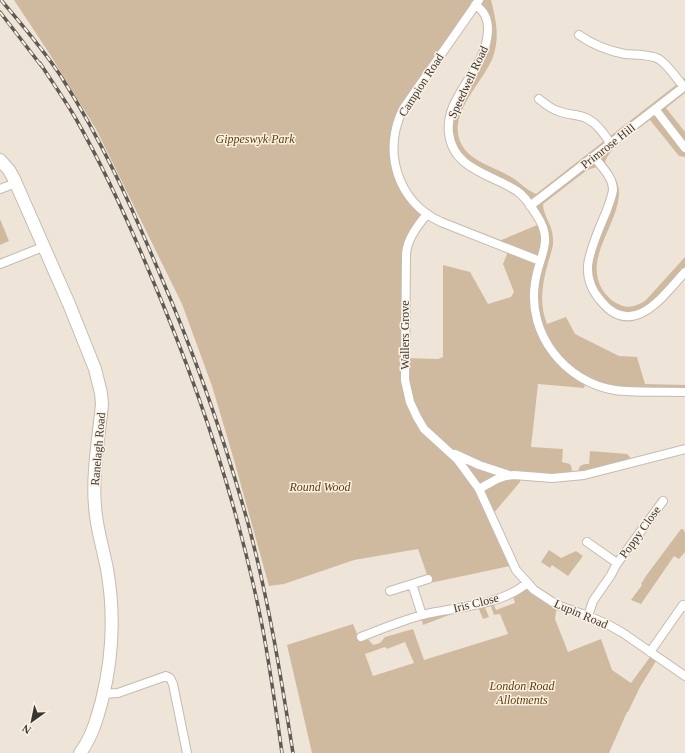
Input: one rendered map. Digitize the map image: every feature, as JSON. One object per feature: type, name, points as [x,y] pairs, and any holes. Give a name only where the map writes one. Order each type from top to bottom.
[{"type":"main road","name":"Ranelagh Road","points":[[0,160],[10,172],[16,183],[69,304],[95,369],[102,393],[94,492],[95,508],[107,568],[113,622],[111,652],[103,694],[91,737],[80,753]]},
{"type":"street","name":"Speedwell Road","points":[[477,2],[486,16],[488,25],[486,44],[481,60],[451,112],[448,126],[451,142],[458,156],[467,165],[518,191],[542,223],[546,234],[545,247],[540,261],[534,291],[538,321],[546,343],[562,363],[586,381],[615,390],[685,392]]},
{"type":"street","name":"Campion Road","points":[[477,2],[407,102],[399,116],[393,149],[398,175],[407,193],[427,214],[441,222],[540,261]]},
{"type":"street","points":[[579,36],[608,50],[625,54],[651,56],[667,66],[684,86]]},
{"type":"street","name":"Primrose Hill","points":[[530,206],[684,86]]},
{"type":"street","points":[[539,99],[551,108],[558,111],[581,116],[591,121],[599,128],[610,143]]},
{"type":"street","points":[[656,109],[685,148]]},
{"type":"street","points":[[594,157],[610,177],[613,188],[611,199],[588,265],[590,284],[600,300],[607,308],[619,314],[631,316],[640,314],[656,304],[685,272]]},
{"type":"street","points":[[0,189],[16,183]]},
{"type":"street","name":"Wallers Grove","points":[[427,214],[411,238],[406,251],[405,380],[410,402],[420,423],[429,434],[446,448],[462,465],[479,489],[496,478],[510,475]]},
{"type":"street","points":[[0,264],[43,247]]},
{"type":"street","name":"Wallers Grove","points":[[446,448],[471,462],[510,475],[552,478],[584,475],[685,449]]},
{"type":"street","name":"Lupin Road","points":[[479,489],[513,566],[537,592],[557,606],[588,616],[618,631],[685,676]]},
{"type":"street","name":"Poppy Close","points":[[588,616],[592,603],[611,575],[617,563],[663,501]]},
{"type":"street","name":"Poppy Close","points":[[587,542],[617,563]]},
{"type":"street","points":[[390,591],[428,579]]},
{"type":"street","name":"Iris Close","points":[[361,637],[422,615],[466,607],[502,597],[517,591],[527,582]]},
{"type":"street","points":[[412,584],[422,615]]},
{"type":"street","points":[[650,652],[683,605],[685,607]]},
{"type":"street","points":[[103,694],[118,693],[166,676],[170,678],[187,753]]},
{"type":"green space","name":"Gippeswyk Park","points":[[14,0],[491,0],[497,35],[495,50],[488,68],[465,104],[460,116],[458,129],[460,141],[472,157],[511,177],[536,194],[685,78],[685,93],[666,108],[685,132],[685,157],[679,156],[650,120],[618,144],[605,162],[617,182],[619,195],[617,207],[599,254],[597,277],[602,289],[608,297],[620,305],[629,307],[635,306],[646,300],[685,257],[685,272],[656,304],[634,316],[607,307],[589,275],[612,183],[597,167],[587,170],[543,204],[543,208],[553,234],[553,242],[544,279],[542,301],[544,316],[547,324],[566,317],[575,334],[619,356],[637,357],[645,384],[685,385],[685,392],[623,391],[586,381],[584,388],[538,384],[531,447],[563,449],[562,462],[570,464],[572,469],[571,477],[521,476],[520,482],[493,514],[487,516],[510,566],[430,583],[418,549],[354,560],[284,584],[269,586],[212,386],[182,304],[96,129]],"holes":[[[475,5],[488,25],[481,60],[449,121],[458,156],[524,197],[542,223],[499,241],[509,249],[503,264],[514,292],[511,297],[488,304],[470,272],[443,265],[443,357],[438,359],[405,358],[409,242],[427,214],[398,175],[395,128]]]},
{"type":"green space","points":[[0,219],[9,241],[0,245]]},
{"type":"green space","points":[[590,451],[627,454],[634,462],[592,474],[578,472],[581,465],[589,464]]},
{"type":"green space","points":[[681,529],[683,529],[685,533],[685,552],[679,559],[674,556],[641,604],[631,600],[642,585],[641,584],[646,576]]},
{"type":"green space","points":[[549,550],[561,558],[576,551],[583,556],[568,576],[552,565],[550,568],[541,562]]},
{"type":"green space","name":"London Road Allotments","points":[[527,583],[557,605],[555,619],[568,652],[601,639],[612,670],[631,683],[650,657],[656,661],[627,712],[609,753],[312,753],[287,645],[353,624],[360,641],[368,639],[373,645],[380,643],[385,637],[413,629],[424,660],[508,634],[500,614],[494,615],[489,601],[492,600],[496,610],[515,603],[512,593]],"holes":[[[405,642],[414,663],[373,676],[365,654],[385,647],[387,649]]]},
{"type":"green space","points":[[483,603],[489,617],[483,619],[477,604]]},
{"type":"green space","points":[[457,609],[454,613],[423,625],[421,616]]},
{"type":"railway","points":[[1,0],[48,58],[62,78],[90,125],[138,222],[185,335],[230,462],[249,527],[269,611],[293,753]]},
{"type":"railway","points":[[0,12],[43,68]]},
{"type":"railway","points":[[40,63],[76,119],[116,197],[169,318],[201,404],[229,491],[252,580],[268,657],[282,753]]},
{"type":"park label","name":"Round Wood","points":[[320,487]]}]
